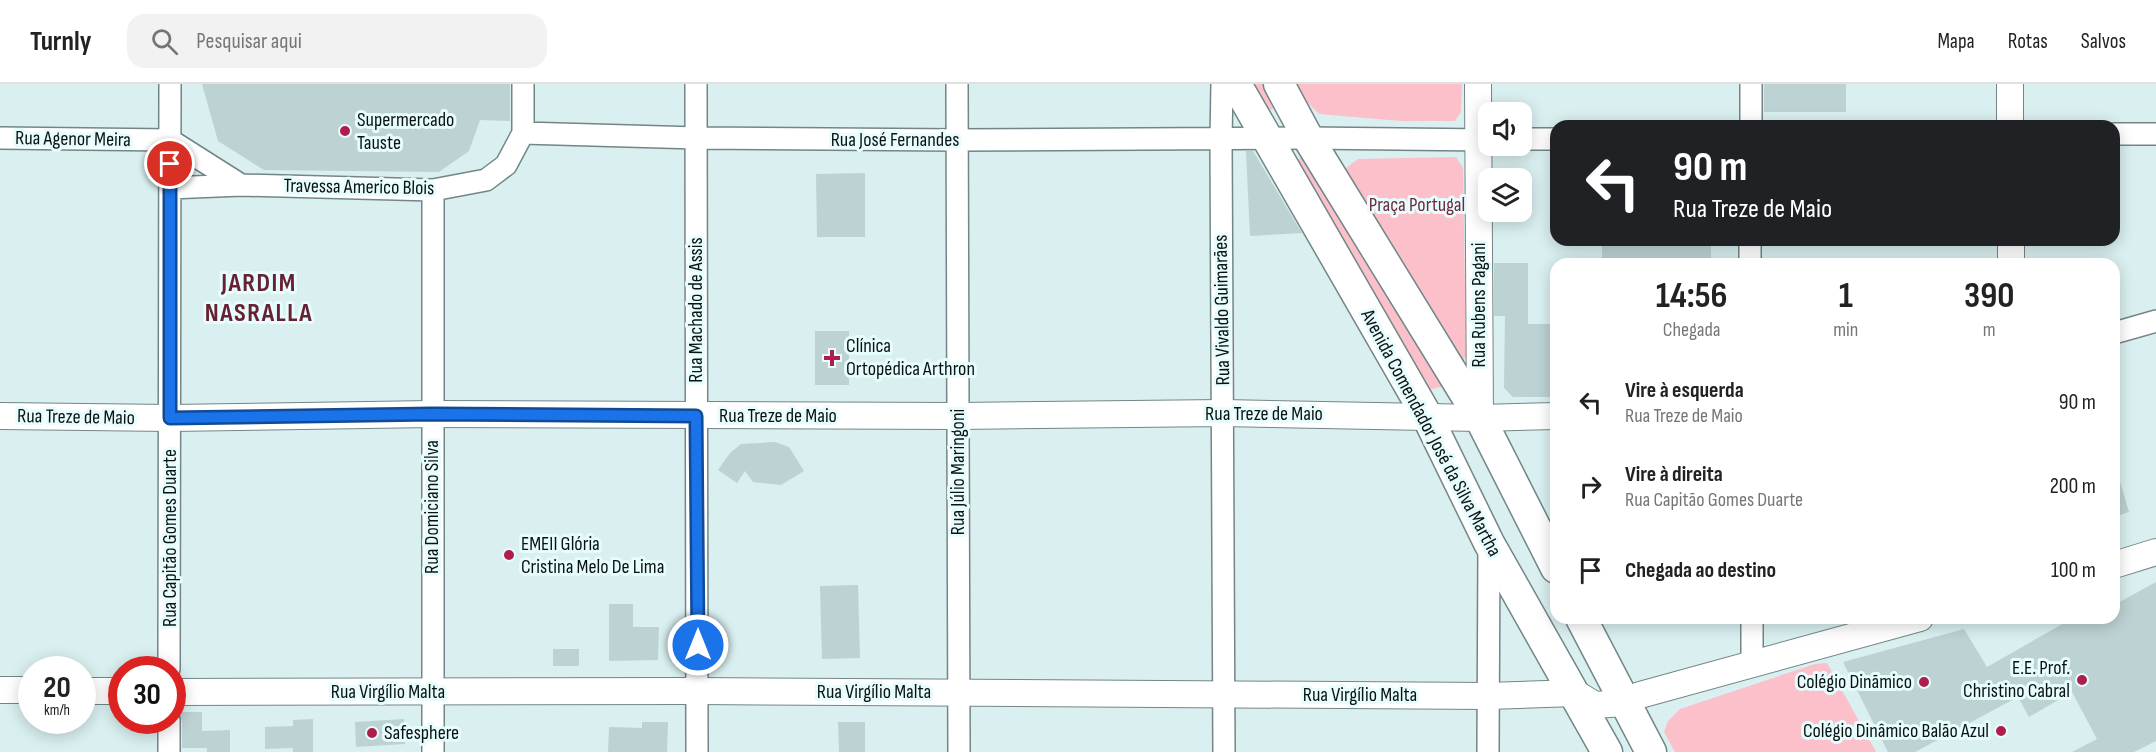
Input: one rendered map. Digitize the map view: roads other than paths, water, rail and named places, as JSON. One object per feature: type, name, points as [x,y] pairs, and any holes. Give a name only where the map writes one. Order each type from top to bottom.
[{"type":"main road","name":"Avenida Comendador José da Silva Martha","points":[[1236,84],[1427,416],[1489,543],[1607,752]]},
{"type":"main road","name":"Avenida Comendador José da Silva Martha","points":[[1279,84],[1308,138],[1480,418],[1550,556]]},
{"type":"main road","points":[[1584,624],[1609,673],[1632,699],[1651,752]]},
{"type":"main road","points":[[1575,693],[1582,668],[1609,673]]},
{"type":"street","name":"Rua Capitão Gomes Duarte","points":[[170,84],[170,656]]},
{"type":"street","points":[[523,84],[523,134]]},
{"type":"street","name":"Rua Machado de Assis","points":[[696,84],[697,752]]},
{"type":"street","name":"Rua Júlio Maringoni","points":[[957,84],[959,752]]},
{"type":"street","name":"Rua Vivaldo Guimarães","points":[[1222,84],[1224,752]]},
{"type":"street","name":"Rua Rubens Pagani","points":[[1478,84],[1480,102]]},
{"type":"street","points":[[1751,84],[1751,120]]},
{"type":"street","points":[[2010,84],[2010,120]]},
{"type":"street","name":"Rua José Fernandes","points":[[523,134],[957,140],[1308,138]]},
{"type":"street","name":"Travessa Americo Blois","points":[[170,188],[241,185],[433,190],[486,180],[506,165],[523,134]]},
{"type":"street","points":[[2120,134],[2156,134]]},
{"type":"street","name":"Rua Agenor Meira","points":[[0,138],[170,140]]},
{"type":"street","points":[[1308,138],[1478,140]]},
{"type":"street","points":[[1532,140],[1550,139]]},
{"type":"street","points":[[170,140],[241,185]]},
{"type":"street","name":"Rua Rubens Pagani","points":[[1480,418],[1483,156]]},
{"type":"street","name":"Rua Domiciano Silva","points":[[433,190],[433,752]]},
{"type":"street","points":[[2120,331],[2156,321]]},
{"type":"street","name":"Rua Treze de Maio","points":[[0,416],[170,418],[432,414],[958,416],[1223,413],[1550,417]]},
{"type":"street","points":[[1488,752],[1489,543]]},
{"type":"street","points":[[2120,563],[2156,552]]},
{"type":"street","points":[[1752,624],[1752,664]]},
{"type":"street","points":[[1575,693],[1595,705],[1632,699],[1898,624]]},
{"type":"street","points":[[0,690],[18,690]]},
{"type":"street","name":"Rua Virgílio Malta","points":[[186,692],[698,691],[1488,696],[1575,693]]},
{"type":"street","points":[[169,734],[169,752]]},
{"type":"place","name":"Supermercado Tauste","points":[[345,131]]},
{"type":"place","name":"Clínica Ortopédica Arthron","points":[[832,358]]},
{"type":"place","name":"EMEII Glória Cristina Melo De Lima","points":[[509,555]]},
{"type":"place","name":"E.E. Prof. Christino Cabral","points":[[2082,680]]},
{"type":"place","name":"Colégio Dinãmico","points":[[1924,682]]},
{"type":"place","name":"Colégio Dinâmico Balão Azul","points":[[2001,731]]},
{"type":"place","name":"Safesphere","points":[[372,733]]},
{"type":"district","name":"JARDIM NASRALLA","points":[[259,298]]},
{"type":"park label","name":"Praça Portugal","points":[[1417,205]]}]
